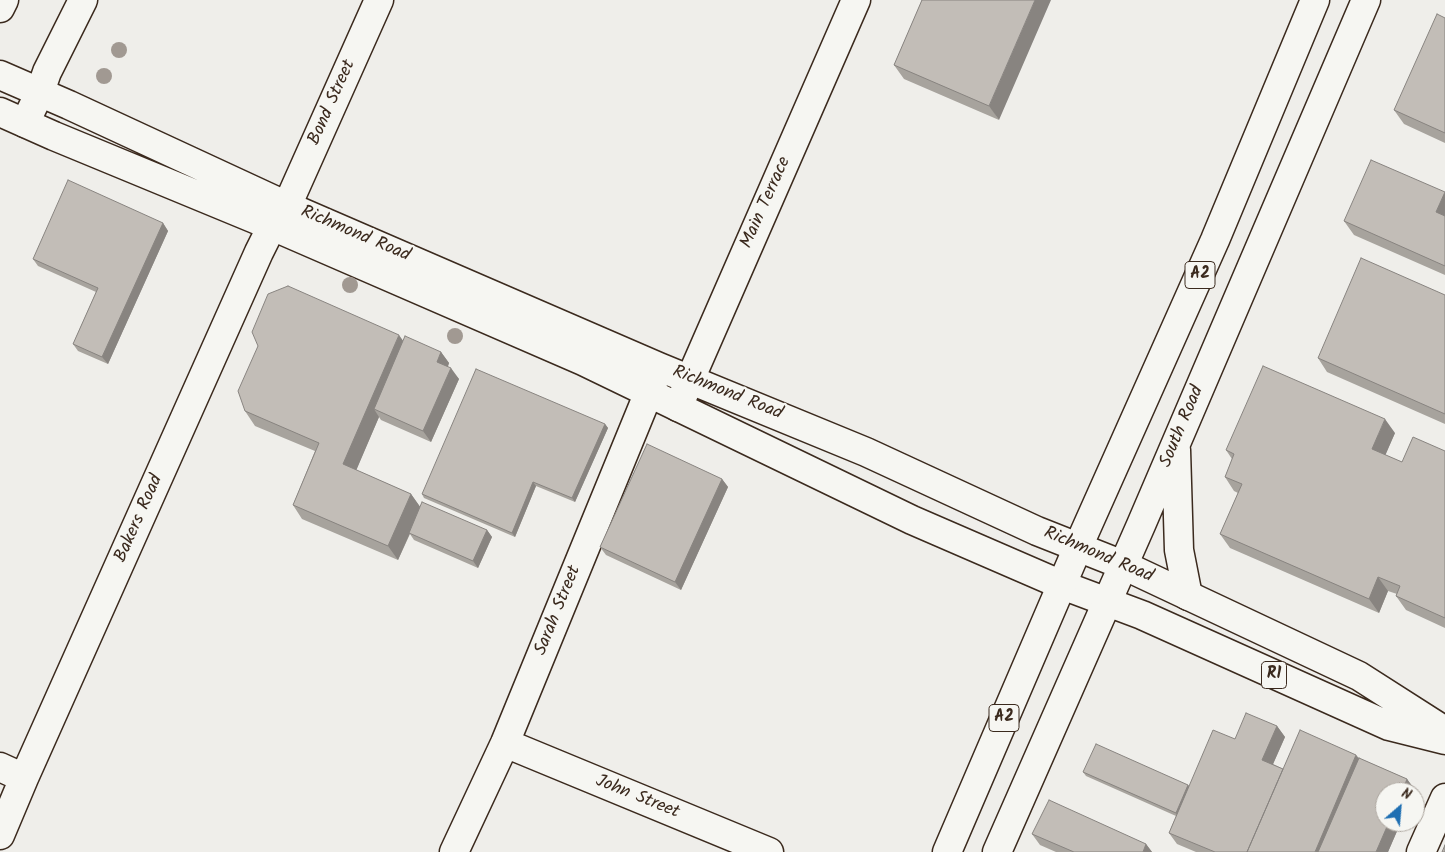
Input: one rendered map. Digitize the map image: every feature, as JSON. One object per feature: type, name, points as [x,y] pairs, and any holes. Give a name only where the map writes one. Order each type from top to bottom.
[{"type":"main road","points":[[0,8],[4,0]]},
{"type":"main road","points":[[25,123],[47,72],[83,0]]},
{"type":"main road","name":"Bond Street","points":[[279,216],[379,0]]},
{"type":"main road","name":"Main Terrace","points":[[678,407],[856,0]]},
{"type":"main road","name":"A2","points":[[947,852],[1078,547],[1215,240],[1315,0]]},
{"type":"main road","name":"South Road","points":[[997,852],[1124,565],[1366,0]]},
{"type":"main road","name":"Richmond Road","points":[[0,75],[40,92],[279,216],[649,392],[912,520],[1062,585],[1142,615],[1389,726],[1445,740]]},
{"type":"main road","name":"Richmond Road","points":[[0,112],[25,123],[279,216],[690,378],[866,452],[1037,531],[1124,565],[1359,676],[1445,731]]},
{"type":"main road","name":"Bakers Road","points":[[0,835],[12,772],[279,216]]},
{"type":"main road","name":"Sarah Street","points":[[454,852],[505,743],[659,367]]},
{"type":"main road","points":[[1176,441],[1178,550],[1188,596]]},
{"type":"main road","name":"John Street","points":[[505,743],[769,852]]},
{"type":"main road","points":[[1421,852],[1445,798]]},
{"type":"building","points":[[922,0],[1035,0],[989,106],[894,65]]},
{"type":"building","points":[[1437,14],[1445,18],[1445,133],[1394,110]]},
{"type":"building","points":[[1371,160],[1445,192],[1436,212],[1445,216],[1445,266],[1344,221]]},
{"type":"building","points":[[68,180],[163,223],[102,357],[73,344],[98,288],[33,259]]},
{"type":"building","points":[[1361,258],[1445,295],[1445,414],[1318,358]]},
{"type":"building","points":[[288,286],[399,335],[343,464],[411,494],[388,546],[293,505],[319,443],[245,411],[238,391],[258,346],[252,332],[268,294]]},
{"type":"building","points":[[405,336],[441,352],[437,362],[451,368],[423,431],[374,409]]},
{"type":"building","points":[[1263,366],[1385,419],[1372,449],[1402,462],[1413,437],[1445,451],[1445,618],[1396,596],[1400,586],[1378,577],[1369,599],[1220,534],[1242,484],[1225,477],[1234,454],[1226,450]]},
{"type":"building","points":[[476,369],[605,424],[572,498],[533,482],[512,533],[422,494]]},
{"type":"building","points":[[647,444],[722,479],[675,582],[600,547]]},
{"type":"building","points":[[422,502],[487,530],[473,561],[409,533]]},
{"type":"building","points":[[1246,713],[1277,726],[1262,760],[1283,769],[1247,852],[1215,852],[1169,833],[1213,730],[1235,739]]},
{"type":"building","points":[[1300,730],[1356,755],[1315,852],[1247,852]]},
{"type":"building","points":[[1096,744],[1188,785],[1176,813],[1083,772]]},
{"type":"building","points":[[1359,758],[1407,779],[1406,782],[1375,782],[1375,832],[1385,832],[1376,852],[1318,852]]},
{"type":"building","points":[[1049,800],[1146,844],[1143,852],[1074,852],[1032,834]]}]
